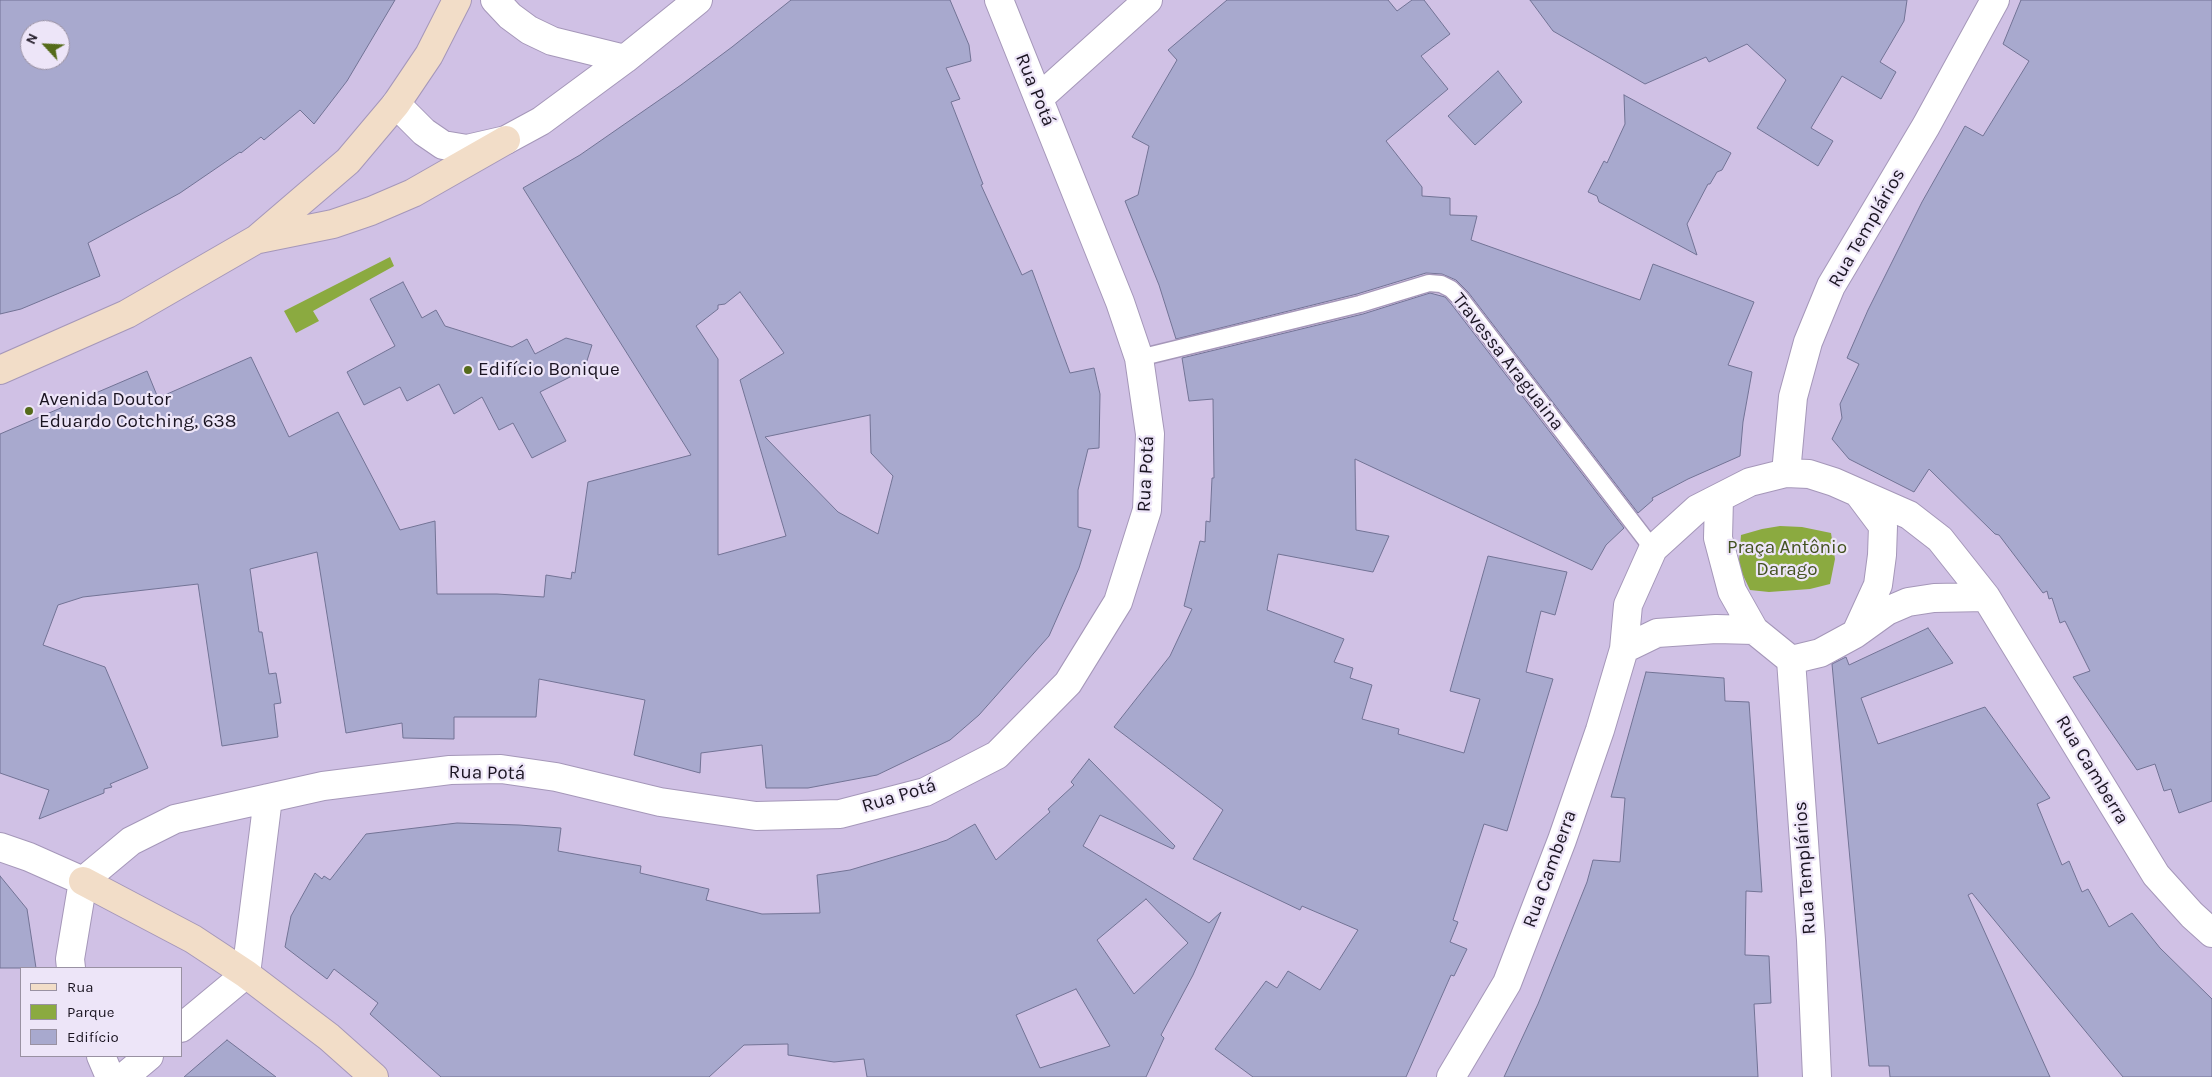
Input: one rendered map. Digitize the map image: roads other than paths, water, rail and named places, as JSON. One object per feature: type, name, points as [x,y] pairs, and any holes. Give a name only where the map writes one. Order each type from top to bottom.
[{"type":"main road","points":[[0,370],[127,314],[257,239],[348,161],[396,104],[429,55],[457,0]]},
{"type":"main road","points":[[257,239],[333,224],[371,212],[413,193],[506,140]]},
{"type":"main road","points":[[82,881],[193,939],[246,974],[329,1037],[374,1077]]},
{"type":"street","points":[[495,0],[510,16],[529,30],[552,41],[625,59]]},
{"type":"street","points":[[396,104],[424,132],[443,145],[467,149],[506,140],[541,121],[625,59],[698,0]]},
{"type":"street","name":"Rua Potá","points":[[82,881],[132,841],[175,819],[324,786],[450,770],[501,769],[556,777],[660,802],[756,816],[840,814],[925,792],[997,755],[1068,683],[1118,602],[1147,510],[1150,434],[1139,358],[1120,302],[999,0]]},
{"type":"street","points":[[1039,98],[1148,0]]},
{"type":"street","name":"Rua Templários","points":[[1786,472],[1793,397],[1808,342],[1831,286],[1926,126],[1994,1]]},
{"type":"street","name":"Rua Camberra","points":[[1451,1077],[1507,983],[1562,840],[1600,730],[1624,649],[1628,605],[1653,549],[1697,509],[1750,482],[1786,472],[1809,474],[1858,492],[1909,515],[1940,539],[1986,597],[2156,875],[2192,915],[2212,933]]},
{"type":"street","points":[[1855,634],[1878,585],[1883,526],[1858,492]]},
{"type":"street","points":[[1719,499],[1718,538],[1732,591],[1754,630],[1791,660],[1820,653],[1855,634],[1887,611],[1908,602],[1934,598],[1986,597]]},
{"type":"street","points":[[1624,649],[1657,633],[1716,629],[1754,630]]},
{"type":"street","name":"Rua Templários","points":[[1791,660],[1811,940],[1817,1077]]},
{"type":"street","points":[[182,1027],[246,974],[268,798]]},
{"type":"street","points":[[0,847],[29,857],[82,881],[70,959],[71,967]]},
{"type":"street","points":[[101,1057],[110,1077]]},
{"type":"street","points":[[124,1077],[148,1057]]},
{"type":"lane","name":"Travessa Araguaina","points":[[1139,358],[1360,304],[1429,283],[1441,284],[1460,298],[1653,549]]},
{"type":"place","name":"Edifício Bonique","points":[[468,370]]},
{"type":"place","name":"Avenida Doutor Eduardo Cotching, 638","points":[[29,411]]},
{"type":"park label","name":"Praça Antônio Darago","points":[[1787,559]]}]
